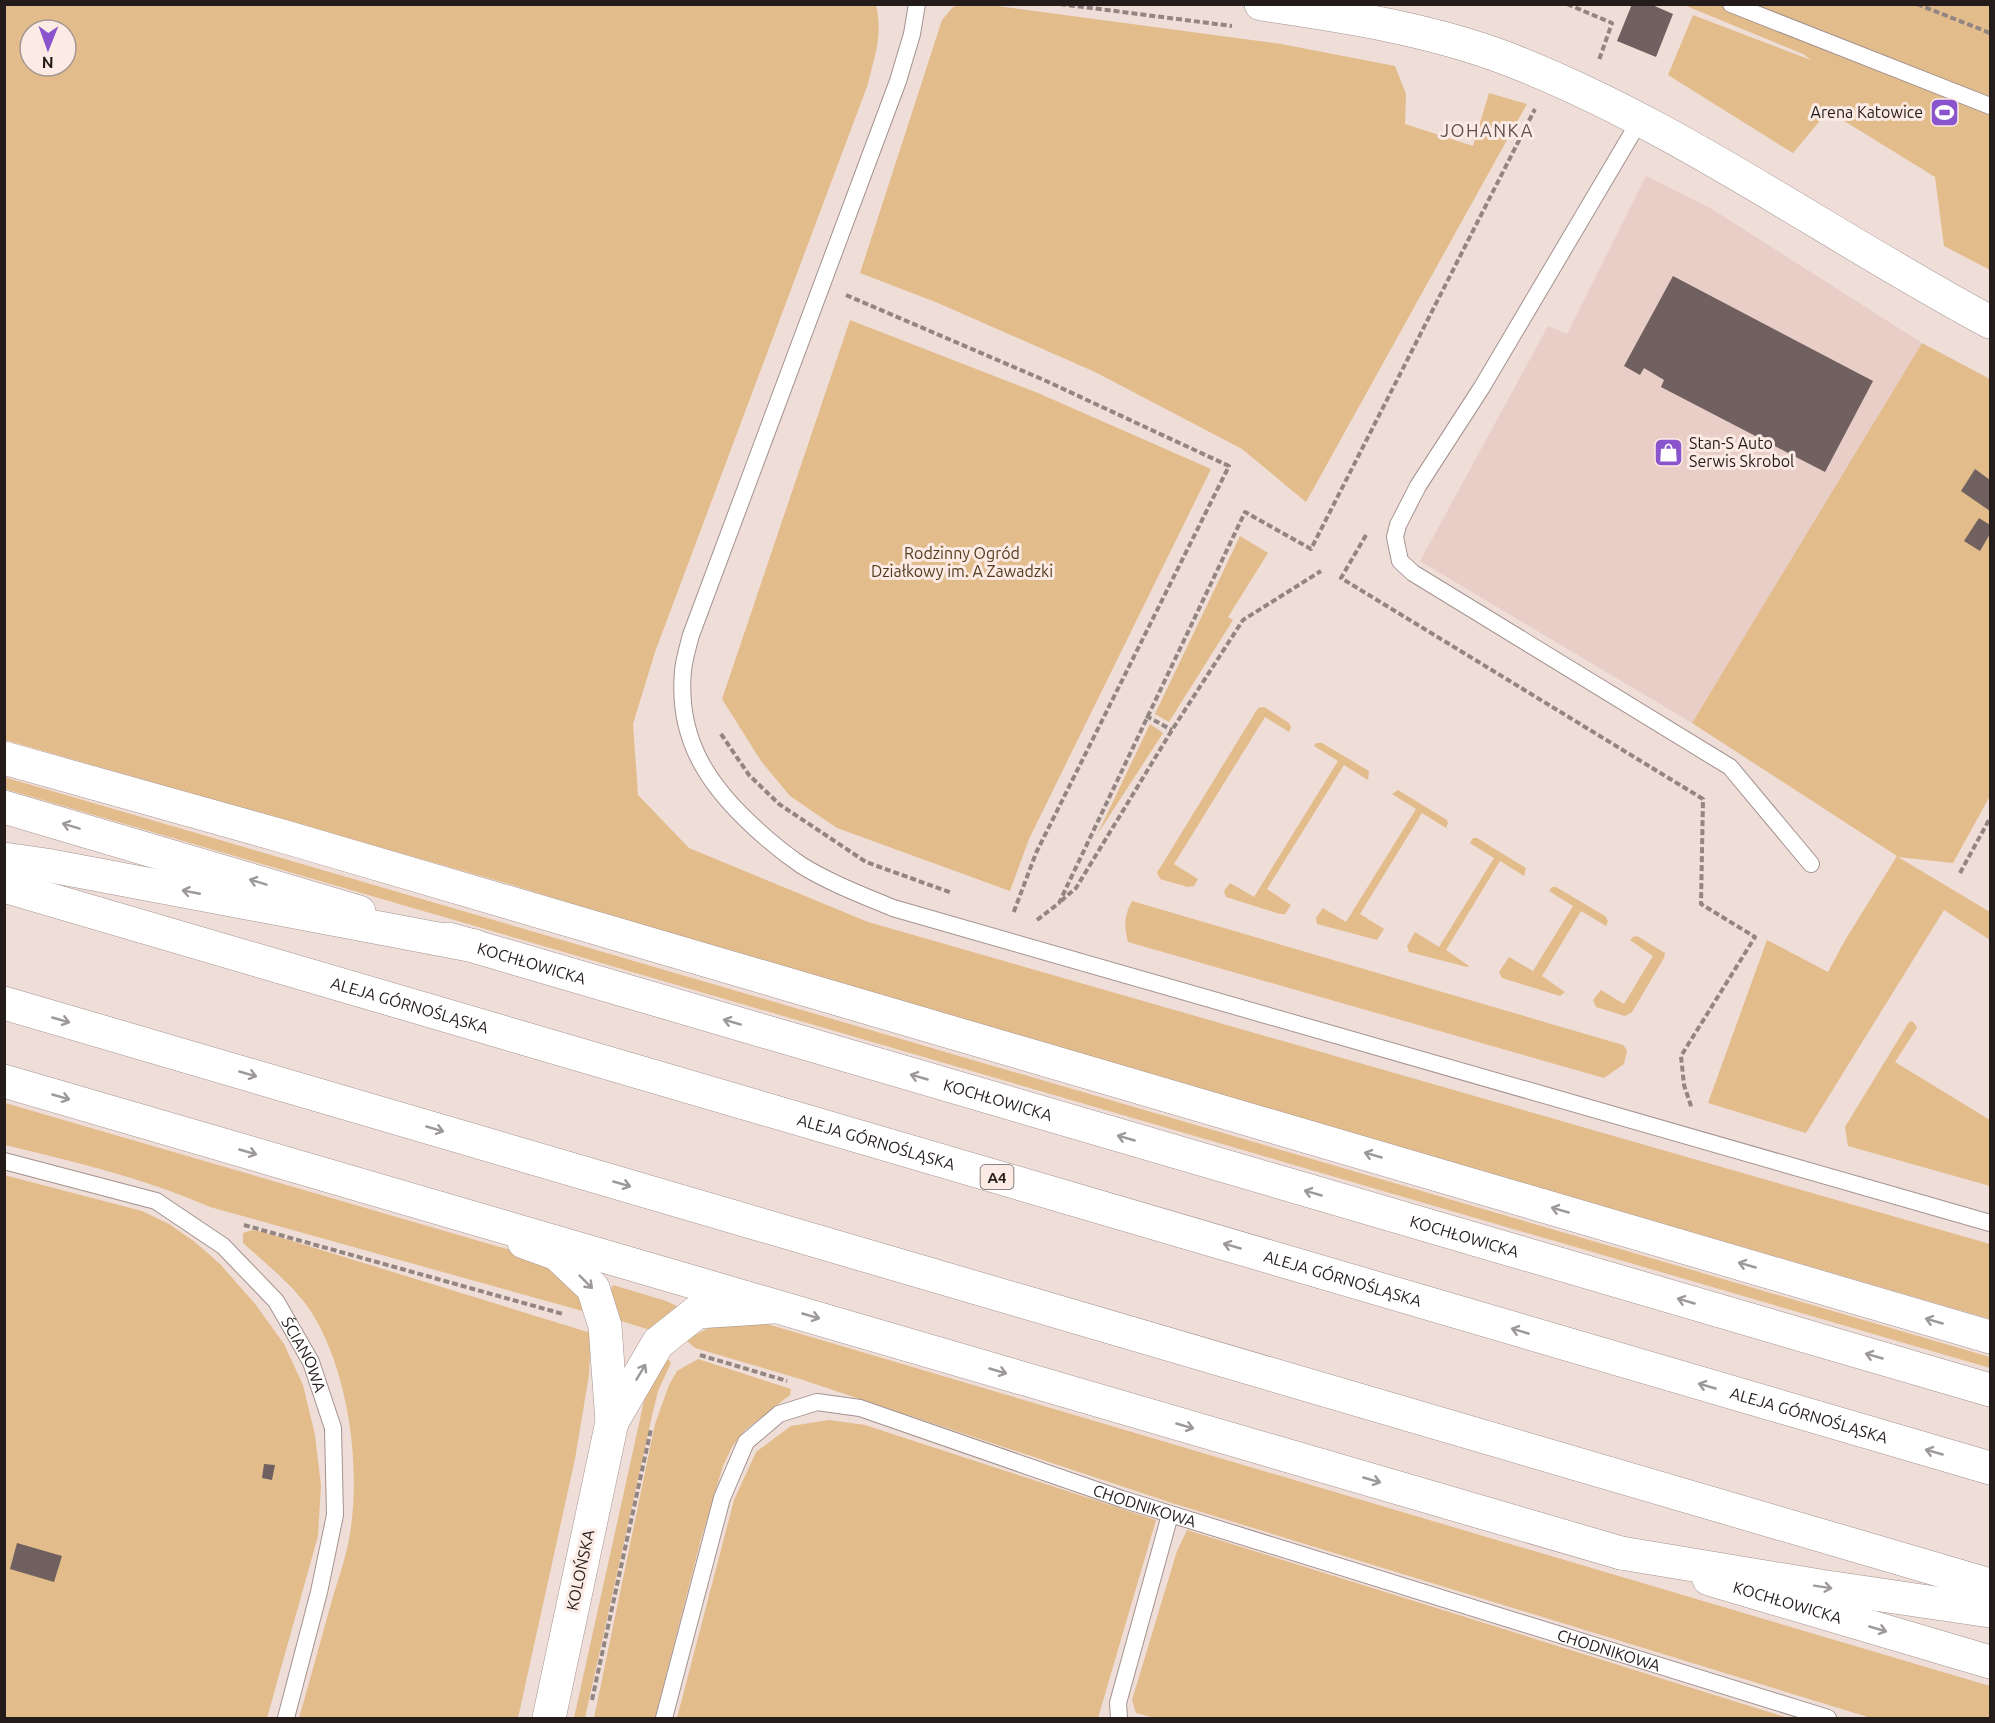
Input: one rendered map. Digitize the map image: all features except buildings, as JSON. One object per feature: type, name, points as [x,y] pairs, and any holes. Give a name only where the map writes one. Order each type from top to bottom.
[{"type":"main road","points":[[1260,4],[1383,24],[1438,36],[1507,59],[1585,92],[1734,172],[1990,322]]},
{"type":"main road","points":[[4,758],[305,843],[1990,1337]]},
{"type":"main road","name":"KOCHŁOWICKA","points":[[4,807],[1990,1390]]},
{"type":"main road","points":[[4,859],[58,867],[475,946]]},
{"type":"main road","name":"ALEJA GÓRNOŚLĄSKA","points":[[4,886],[1990,1468]]},
{"type":"main road","points":[[4,1003],[1990,1585]]},
{"type":"main road","points":[[4,1081],[442,1209],[557,1254],[592,1288],[605,1326],[612,1422]]},
{"type":"main road","name":"KOCHŁOWICKA","points":[[442,1209],[1990,1662]]},
{"type":"main road","points":[[612,1422],[658,1343],[697,1312],[777,1306]]},
{"type":"main road","name":"KOLOŃSKA","points":[[549,1719],[612,1422]]},
{"type":"main road","points":[[1621,1553],[1990,1611]]},
{"type":"lane","points":[[917,4],[912,34],[897,81],[691,635],[683,670],[683,709],[692,745],[709,779],[732,807],[765,838],[801,864],[839,885],[893,908],[1990,1224]]},
{"type":"lane","points":[[1731,4],[1990,106]]},
{"type":"lane","points":[[1640,120],[1482,387],[1418,486],[1398,525],[1395,537],[1397,549],[1400,561],[1413,573],[1730,767],[1811,864]]},
{"type":"lane","name":"ŚCIANOWA","points":[[4,1161],[156,1201],[166,1207],[223,1246],[276,1301],[311,1362],[333,1428],[335,1515],[319,1592],[286,1719]]},
{"type":"lane","name":"CHODNIKOWA","points":[[664,1719],[722,1498],[746,1443],[779,1414],[818,1402],[860,1408],[1170,1515],[1828,1719]]},
{"type":"lane","points":[[1119,1719],[1118,1703],[1170,1515]]},
{"type":"path","points":[[1567,4],[1612,23],[1599,60]]},
{"type":"path","points":[[1917,4],[1990,33]]},
{"type":"path","points":[[1059,903],[1245,512],[1311,549],[1538,103]]},
{"type":"path","points":[[821,284],[1044,380],[1228,466],[1036,853],[1012,915],[1007,941]]},
{"type":"path","points":[[1045,925],[1034,922],[1076,888],[1172,730],[1243,620],[1321,571]]},
{"type":"path","points":[[1146,716],[1172,730]]},
{"type":"path","points":[[721,734],[749,775],[779,804],[866,862],[956,895]]},
{"type":"path","points":[[1960,873],[1990,818]]},
{"type":"path","points":[[1012,915],[1023,919]]},
{"type":"path","points":[[1681,1107],[1692,1110]]},
{"type":"path","points":[[237,1223],[605,1326]]},
{"type":"path","points":[[658,1343],[804,1386],[818,1402]]},
{"type":"path","points":[[591,1707],[652,1424]]},
{"type":"shaded area","name":"Stan-S Auto Serwis Skrobol","points":[[1646,176],[1712,209],[1922,343],[1692,723],[1420,561],[1548,326],[1567,334]]},
{"type":"green space","points":[[4,5],[876,5],[879,26],[868,84],[655,652],[633,724],[638,795],[689,848],[868,922],[1990,1244],[1990,1319],[624,920],[509,884],[5,740]]},
{"type":"green space","points":[[990,5],[1281,44],[1395,66],[1406,94],[1405,124],[1473,146],[1489,93],[1527,104],[1306,502],[1242,449],[1095,372],[938,303],[860,273],[942,20],[953,7]]},
{"type":"green space","points":[[1684,5],[1990,5],[1990,270],[1944,246],[1935,177],[1828,111],[1793,153],[1668,75],[1693,15],[1811,60],[1803,54]]},
{"type":"green space","name":"Rodzinny Ogród Działkowy im. A Zawadzki","points":[[850,320],[1038,393],[1211,469],[1029,839],[1010,891],[837,828],[790,796],[761,761],[722,699]]},
{"type":"green space","points":[[1922,343],[1990,379],[1990,796],[1953,863],[1898,857],[1990,912],[1990,940],[1944,910],[1806,1133],[1708,1103],[1767,940],[1828,972],[1897,856],[1692,723]]},
{"type":"green space","points":[[1240,536],[1268,553],[1228,617],[1233,620],[1169,722],[1155,714]]},
{"type":"green space","points":[[1264,707],[1289,723],[1291,727],[1289,732],[1265,717],[1174,864],[1198,879],[1194,886],[1188,887],[1160,879],[1157,872],[1258,708]]},
{"type":"green space","points":[[1150,724],[1163,733],[1097,835]]},
{"type":"green space","points":[[1316,743],[1322,743],[1369,771],[1368,780],[1344,765],[1267,889],[1291,905],[1285,914],[1226,897],[1224,891],[1230,883],[1254,897],[1338,761],[1314,746]]},
{"type":"green space","points":[[4,777],[1990,1357],[1990,1368],[5,789]]},
{"type":"green space","points":[[1398,790],[1447,820],[1446,828],[1422,813],[1360,914],[1384,929],[1377,940],[1317,924],[1316,918],[1323,908],[1346,922],[1416,809],[1392,794]]},
{"type":"green space","points":[[1473,838],[1477,838],[1526,868],[1524,876],[1500,861],[1446,950],[1469,966],[1409,952],[1407,946],[1415,932],[1439,947],[1494,858],[1470,843]]},
{"type":"green space","points":[[1552,887],[1556,887],[1605,916],[1608,921],[1606,926],[1581,911],[1542,976],[1565,992],[1560,996],[1502,978],[1499,972],[1509,957],[1533,971],[1573,906],[1549,891]]},
{"type":"green space","points":[[1132,901],[1623,1045],[1627,1050],[1624,1064],[1604,1078],[1128,942],[1126,921],[1127,911]]},
{"type":"green space","points":[[1637,936],[1665,953],[1664,958],[1632,1012],[1625,1016],[1596,1007],[1593,1000],[1601,990],[1624,1004],[1653,956],[1630,940]]},
{"type":"green space","points":[[1912,1021],[1917,1028],[1895,1062],[1990,1120],[1990,1186],[1848,1146],[1845,1127],[1909,1022]]},
{"type":"green space","points":[[5,1103],[527,1255],[541,1261],[573,1288],[586,1312],[210,1207],[160,1187],[109,1171],[5,1145]]},
{"type":"green space","points":[[4,1175],[142,1211],[169,1224],[195,1242],[220,1264],[256,1305],[284,1344],[303,1385],[315,1435],[321,1486],[318,1536],[267,1718],[5,1718]]},
{"type":"green space","points":[[252,1230],[591,1333],[589,1375],[575,1459],[518,1718],[299,1718],[349,1539],[353,1512],[353,1452],[343,1391],[323,1334],[310,1310],[296,1292],[243,1243],[243,1233]]},
{"type":"green space","points":[[613,1285],[666,1301],[677,1306],[676,1309],[650,1330],[621,1321],[610,1291]]},
{"type":"green space","points":[[757,1321],[1990,1686],[1990,1718],[1871,1718],[1172,1503],[800,1379],[695,1348],[686,1340],[718,1323]]},
{"type":"green space","points":[[666,1356],[671,1363],[658,1391],[585,1718],[574,1718],[644,1401],[651,1379]]},
{"type":"green space","points":[[698,1359],[791,1389],[790,1395],[745,1430],[732,1447],[723,1466],[701,1539],[655,1718],[594,1718],[655,1424],[669,1385],[677,1371]]},
{"type":"green space","points":[[829,1420],[865,1425],[1156,1520],[1098,1718],[677,1718],[734,1500],[756,1452],[791,1426]]},
{"type":"green space","points":[[1187,1530],[1788,1718],[1154,1718],[1136,1713],[1132,1700],[1177,1551]]},
{"type":"place","name":"Arena Katowice","points":[[1944,112]]},
{"type":"place","name":"Stan-S Auto Serwis Skrobol","points":[[1668,452]]},
{"type":"district","name":"JOHANKA","points":[[1487,130]]}]
